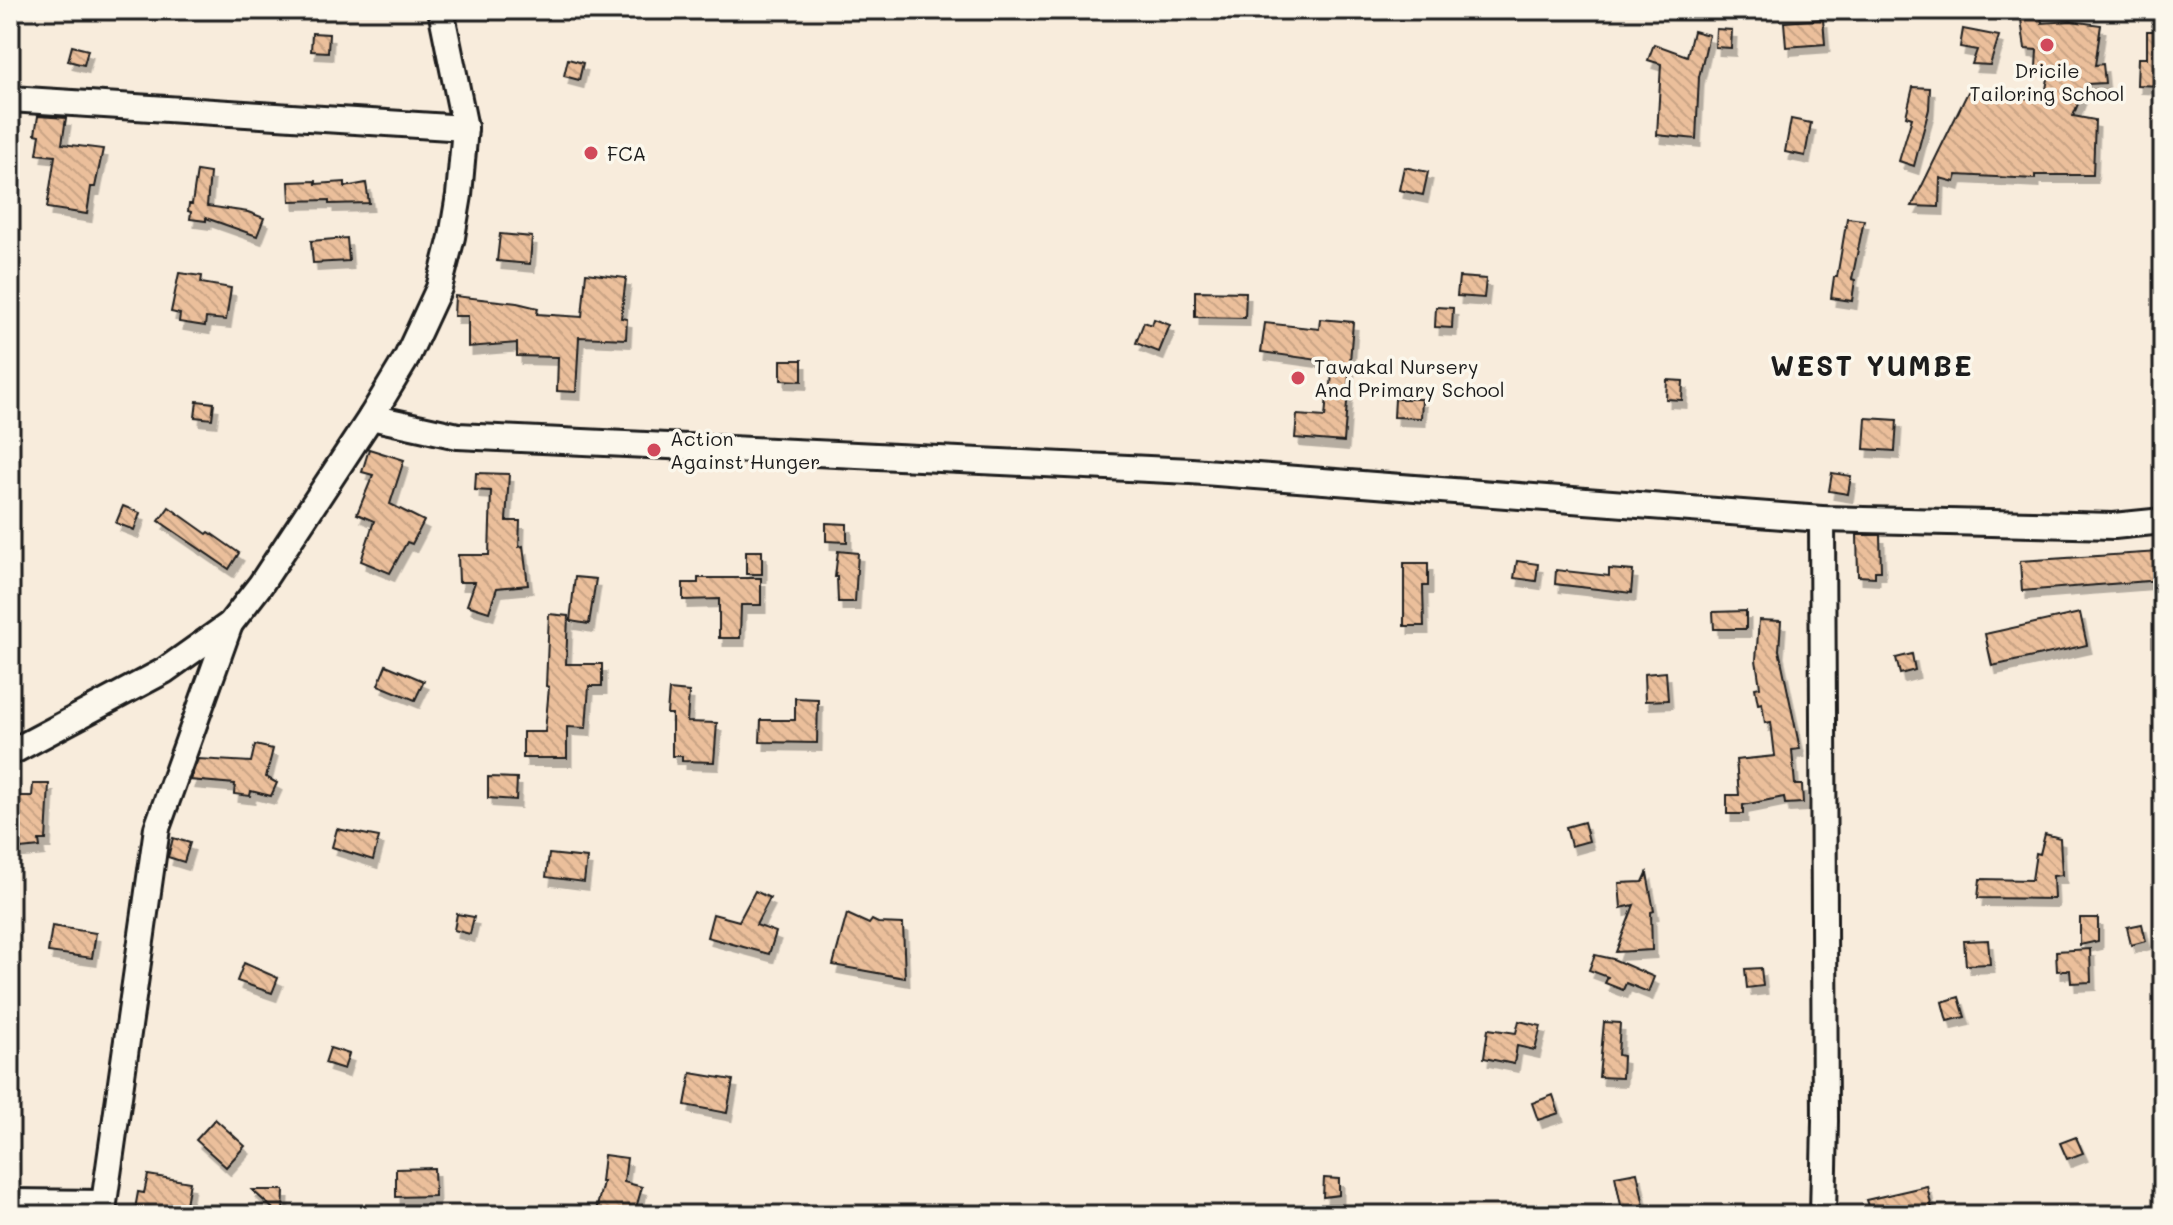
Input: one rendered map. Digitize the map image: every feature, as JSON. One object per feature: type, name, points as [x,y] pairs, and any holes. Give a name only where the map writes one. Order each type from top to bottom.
[{"type":"street","points":[[10,753],[164,671],[230,624],[261,584],[406,359],[439,288],[452,237],[465,128],[441,10]]},
{"type":"street","points":[[10,99],[465,128]]},
{"type":"street","points":[[371,417],[458,436],[1191,471],[1822,519],[2114,526],[2163,521]]},
{"type":"street","points":[[1822,519],[1823,1215]]},
{"type":"street","points":[[10,1202],[104,1209],[157,828],[230,624]]},
{"type":"building","points":[[2041,16],[2042,23],[2071,21],[2101,25],[2095,65],[2103,64],[2105,83],[2086,84],[2073,116],[2095,120],[2093,175],[2035,175],[2035,179],[1957,175],[1955,182],[1940,178],[1939,207],[1912,206],[1968,92],[2044,100],[2050,68],[2036,67],[2037,50],[2025,49],[2021,19]]},
{"type":"building","points":[[1823,19],[1825,44],[1786,47],[1784,22]]},
{"type":"building","points":[[1716,29],[1732,30],[1731,48],[1715,47]]},
{"type":"building","points":[[1963,29],[1999,36],[1990,65],[1972,64],[1977,50],[1960,47]]},
{"type":"building","points":[[1693,31],[1709,35],[1699,77],[1696,139],[1657,135],[1661,64],[1648,60],[1654,44],[1687,56]]},
{"type":"building","points":[[2147,31],[2163,31],[2163,86],[2137,85],[2138,58],[2147,58]]},
{"type":"building","points":[[312,33],[329,34],[328,52],[311,51]]},
{"type":"building","points":[[72,46],[88,50],[84,65],[68,61]]},
{"type":"building","points":[[568,59],[583,63],[579,80],[564,76]]},
{"type":"building","points":[[1913,87],[1930,88],[1929,109],[1914,166],[1899,161],[1912,118],[1906,116]]},
{"type":"building","points":[[38,116],[66,118],[62,144],[103,149],[95,187],[91,187],[87,214],[47,208],[55,156],[37,154],[40,135],[35,134]]},
{"type":"building","points":[[1791,119],[1811,123],[1805,156],[1785,152]]},
{"type":"building","points":[[1404,167],[1428,172],[1423,195],[1399,190]]},
{"type":"building","points":[[197,171],[210,173],[207,206],[248,212],[264,218],[257,236],[206,218],[206,221],[190,219],[189,204],[192,204]]},
{"type":"building","points":[[316,181],[316,184],[345,182],[345,187],[366,183],[369,203],[290,201],[289,182]]},
{"type":"building","points":[[1847,218],[1864,220],[1852,279],[1855,280],[1852,301],[1831,298]]},
{"type":"building","points":[[500,234],[532,237],[530,264],[497,261]]},
{"type":"building","points":[[347,238],[349,261],[313,263],[311,241]]},
{"type":"building","points":[[179,273],[202,276],[201,283],[231,288],[226,320],[206,318],[205,326],[179,322],[180,314],[171,312]]},
{"type":"building","points":[[586,273],[626,278],[621,318],[627,319],[626,339],[579,337],[576,392],[557,391],[558,357],[517,356],[517,343],[468,347],[468,316],[454,316],[455,296],[517,303],[538,308],[537,314],[582,317]]},
{"type":"building","points":[[1459,277],[1486,279],[1484,298],[1457,296]]},
{"type":"building","points":[[1195,291],[1246,292],[1245,318],[1195,317]]},
{"type":"building","points":[[1436,307],[1453,308],[1452,328],[1435,327]]},
{"type":"building","points":[[1154,319],[1170,325],[1159,352],[1136,343],[1144,322],[1152,325]]},
{"type":"building","points":[[1320,319],[1353,322],[1344,442],[1295,438],[1297,415],[1325,417],[1333,362],[1261,352],[1265,323],[1319,329]]},
{"type":"building","points":[[781,360],[802,360],[802,381],[781,380]]},
{"type":"building","points":[[1667,380],[1683,381],[1682,400],[1666,399]]},
{"type":"building","points":[[1395,399],[1422,399],[1421,418],[1394,417]]},
{"type":"building","points":[[197,401],[214,403],[212,419],[195,417]]},
{"type":"building","points":[[1866,418],[1897,420],[1895,451],[1864,449]]},
{"type":"building","points":[[369,449],[404,460],[390,504],[424,521],[412,544],[407,542],[390,573],[361,561],[374,521],[357,514],[373,475],[362,472]]},
{"type":"building","points":[[476,473],[509,474],[506,521],[520,521],[519,547],[523,546],[528,585],[497,588],[489,612],[467,605],[475,582],[459,582],[458,555],[489,555],[491,491],[475,490]]},
{"type":"building","points":[[1832,473],[1851,476],[1848,494],[1829,491]]},
{"type":"building","points":[[123,506],[140,513],[134,530],[116,523]]},
{"type":"building","points":[[169,507],[239,553],[229,569],[159,521]]},
{"type":"building","points":[[826,523],[847,524],[847,542],[826,541]]},
{"type":"building","points":[[1857,535],[1880,535],[1881,571],[1875,571],[1875,577],[1858,576]]},
{"type":"building","points":[[746,551],[762,551],[762,574],[746,574]]},
{"type":"building","points":[[838,551],[858,553],[855,602],[838,602],[835,577]]},
{"type":"building","points":[[2159,552],[2161,580],[2022,591],[2020,561]]},
{"type":"building","points":[[1517,561],[1538,564],[1536,581],[1514,578]]},
{"type":"building","points":[[1404,563],[1428,563],[1428,586],[1423,586],[1424,626],[1404,626]]},
{"type":"building","points":[[1609,569],[1633,571],[1631,593],[1555,584],[1556,570],[1609,576]]},
{"type":"building","points":[[575,577],[596,579],[589,624],[570,621]]},
{"type":"building","points":[[698,578],[761,578],[761,605],[741,605],[740,638],[719,638],[719,599],[683,600],[683,583],[698,583]]},
{"type":"building","points":[[1746,611],[1746,629],[1714,629],[1713,612]]},
{"type":"building","points":[[2080,613],[2087,645],[1992,666],[1985,634]]},
{"type":"building","points":[[549,614],[568,616],[566,664],[602,664],[602,686],[589,686],[586,728],[567,727],[567,758],[523,758],[523,732],[545,732],[549,687],[546,686]]},
{"type":"building","points":[[1759,620],[1781,621],[1779,650],[1800,749],[1792,750],[1795,785],[1802,785],[1803,803],[1785,804],[1784,797],[1743,805],[1743,814],[1727,814],[1727,795],[1739,795],[1736,760],[1775,756],[1771,722],[1765,723],[1762,703],[1758,704],[1755,688],[1760,687],[1756,660]]},
{"type":"building","points":[[1912,654],[1915,670],[1900,674],[1896,658]]},
{"type":"building","points":[[386,665],[424,681],[415,700],[378,685]]},
{"type":"building","points":[[1666,672],[1668,700],[1645,701],[1644,674]]},
{"type":"building","points":[[669,690],[689,692],[687,722],[717,723],[714,762],[682,761],[682,756],[672,756],[672,714],[667,714]]},
{"type":"building","points":[[795,698],[818,699],[817,743],[760,742],[761,720],[795,720]]},
{"type":"building","points":[[255,745],[273,749],[266,777],[277,783],[271,796],[251,791],[250,796],[234,794],[235,784],[190,780],[198,759],[251,762]]},
{"type":"building","points":[[488,777],[517,778],[516,800],[488,798]]},
{"type":"building","points":[[33,784],[49,784],[46,840],[39,840],[40,847],[10,850],[10,796],[32,796]]},
{"type":"building","points":[[1584,822],[1589,841],[1571,846],[1566,827]]},
{"type":"building","points":[[337,829],[379,837],[373,860],[332,847]]},
{"type":"building","points":[[2045,834],[2060,838],[2062,875],[2053,876],[2054,899],[1978,898],[1980,879],[2032,880],[2036,853],[2040,854]]},
{"type":"building","points":[[173,838],[190,843],[184,862],[168,857]]},
{"type":"building","points":[[549,854],[587,858],[584,882],[546,877]]},
{"type":"building","points":[[1647,873],[1654,911],[1651,912],[1652,950],[1616,952],[1634,905],[1621,908],[1619,883],[1643,882]]},
{"type":"building","points":[[755,891],[770,898],[756,925],[776,932],[769,954],[707,937],[713,914],[739,921]]},
{"type":"building","points":[[457,914],[474,917],[470,934],[454,930]]},
{"type":"building","points":[[847,914],[869,924],[872,920],[903,924],[905,978],[833,965]]},
{"type":"building","points":[[2080,918],[2098,918],[2098,941],[2080,945]]},
{"type":"building","points":[[2142,924],[2146,941],[2131,945],[2127,927]]},
{"type":"building","points":[[52,926],[96,933],[92,958],[48,952]]},
{"type":"building","points":[[1988,940],[1990,964],[1966,965],[1964,941]]},
{"type":"building","points":[[2090,949],[2091,982],[2071,983],[2070,970],[2057,971],[2056,951]]},
{"type":"building","points":[[1595,955],[1613,959],[1654,977],[1648,992],[1626,983],[1623,990],[1605,983],[1608,977],[1589,970]]},
{"type":"building","points":[[244,963],[278,978],[272,993],[237,981]]},
{"type":"building","points":[[1761,968],[1763,986],[1747,988],[1745,969]]},
{"type":"building","points":[[1959,997],[1965,1017],[1947,1021],[1942,1002]]},
{"type":"building","points":[[1519,1021],[1541,1026],[1535,1050],[1517,1046],[1514,1064],[1484,1058],[1488,1029],[1516,1033]]},
{"type":"building","points":[[1604,1022],[1620,1023],[1618,1055],[1623,1056],[1622,1078],[1599,1077]]},
{"type":"building","points":[[330,1048],[349,1054],[344,1069],[325,1063]]},
{"type":"building","points":[[691,1073],[733,1080],[727,1113],[685,1105]]},
{"type":"building","points":[[1553,1095],[1559,1113],[1538,1120],[1532,1103]]},
{"type":"building","points":[[215,1119],[245,1146],[226,1167],[196,1140]]},
{"type":"building","points":[[2076,1137],[2083,1153],[2067,1159],[2060,1143]]},
{"type":"building","points":[[604,1155],[627,1158],[624,1182],[642,1187],[634,1215],[595,1215],[603,1182]]},
{"type":"building","points":[[434,1168],[435,1196],[396,1197],[396,1169]]},
{"type":"building","points":[[1637,1172],[1646,1215],[1623,1215],[1615,1176]]},
{"type":"building","points":[[148,1175],[190,1182],[184,1215],[134,1215],[138,1192],[144,1193]]},
{"type":"building","points":[[1324,1178],[1339,1179],[1339,1195],[1323,1197]]},
{"type":"building","points":[[1927,1186],[1932,1209],[1904,1215],[1871,1215],[1866,1200]]},
{"type":"building","points":[[252,1190],[284,1190],[283,1215],[280,1215]]},
{"type":"place","name":"Dricile Tailoring School","points":[[2047,45]]},
{"type":"place","name":"FCA","points":[[591,153]]},
{"type":"place","name":"Tawakal Nursery And Primary School","points":[[1298,378]]},
{"type":"place","name":"Action Against Hunger","points":[[654,450]]},
{"type":"district","name":"WEST YUMBE","points":[[1872,365]]}]
